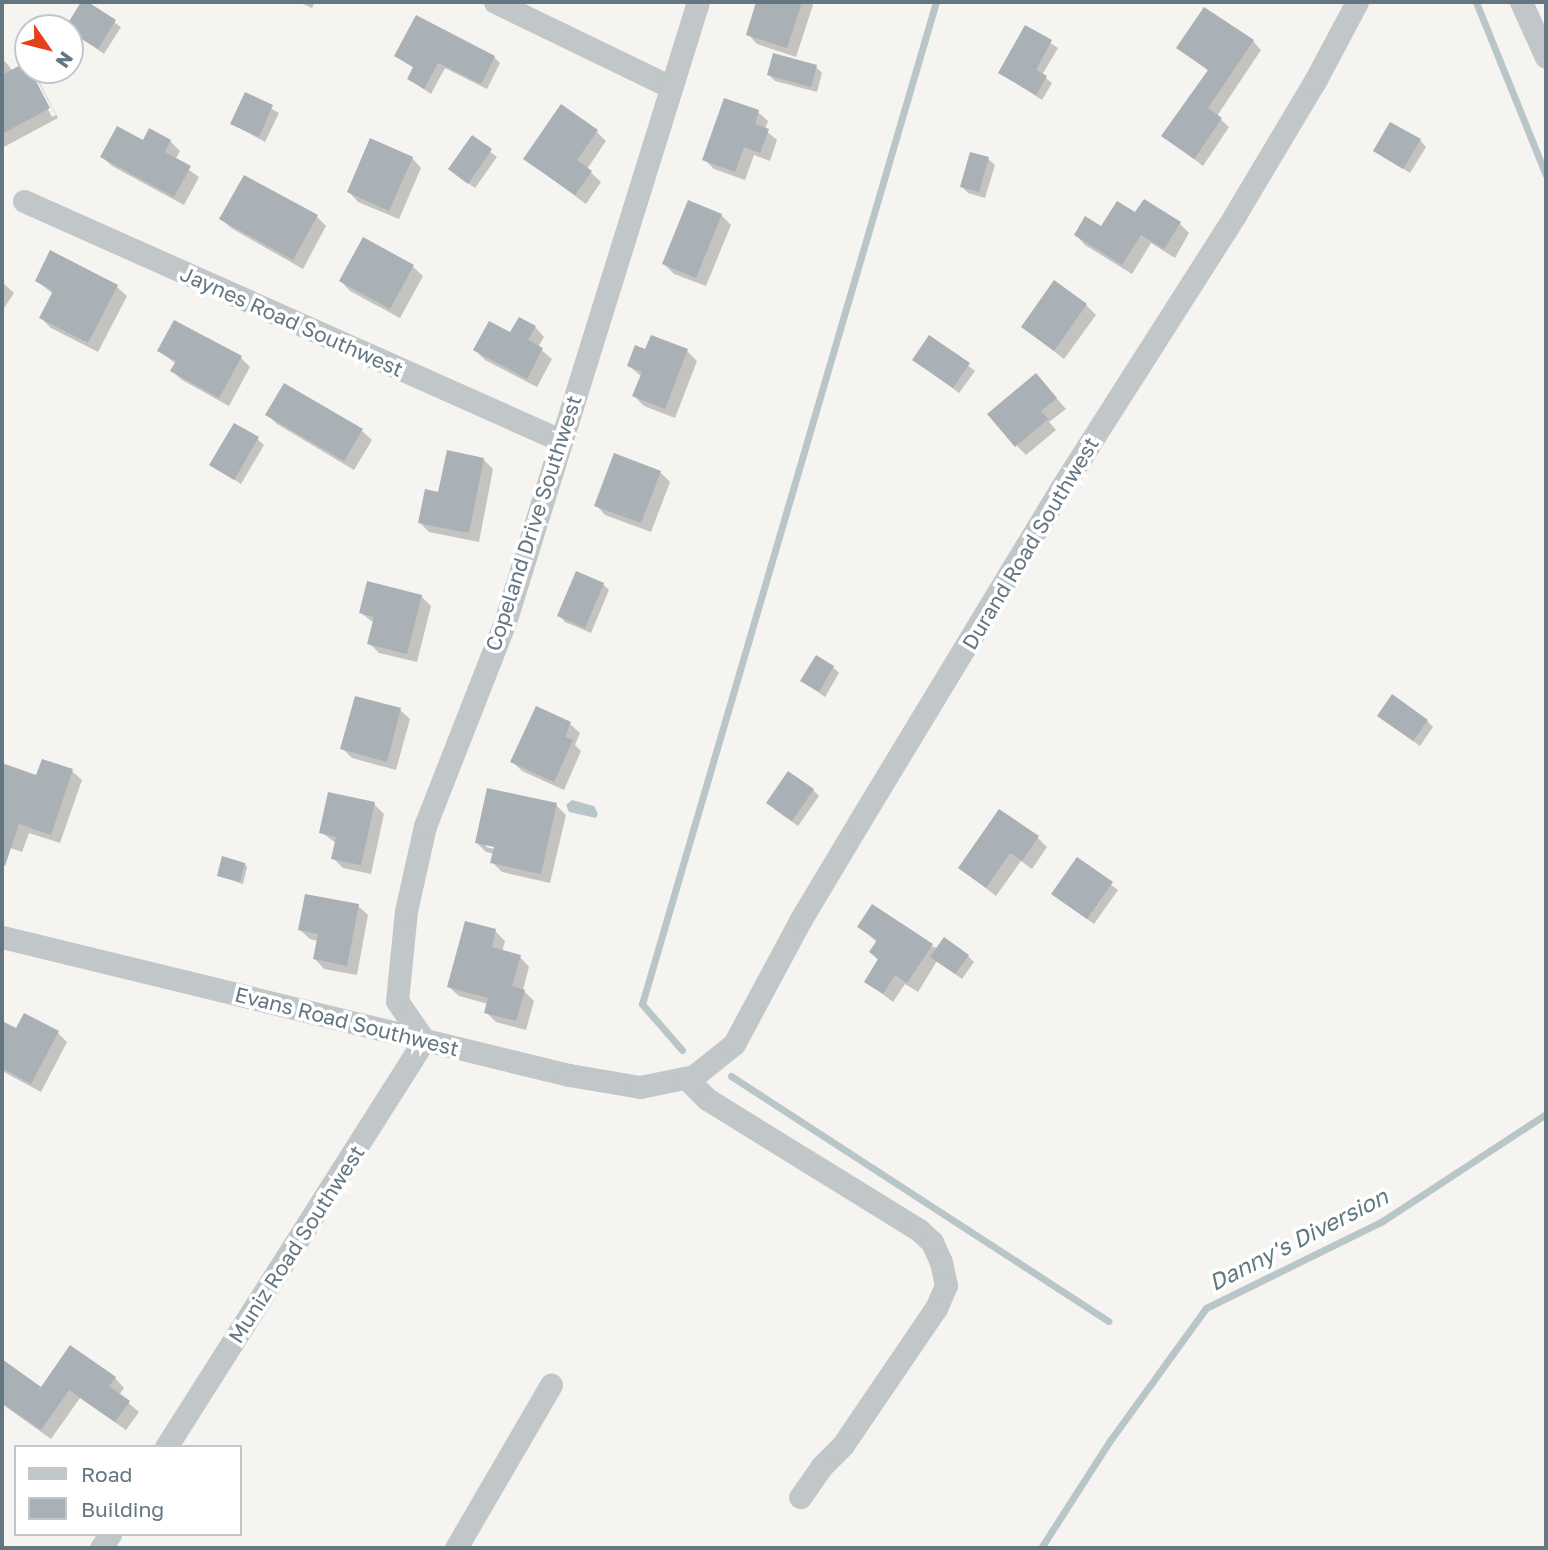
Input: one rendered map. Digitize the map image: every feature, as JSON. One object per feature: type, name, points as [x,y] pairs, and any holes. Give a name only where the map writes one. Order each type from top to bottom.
[{"type":"street","points":[[495,2],[671,88]]},
{"type":"street","name":"Copeland Drive Southwest","points":[[424,1040],[397,1001],[405,911],[419,850],[445,770],[505,622],[698,2]]},
{"type":"street","name":"Durand Road Southwest","points":[[690,1077],[734,1044],[801,919],[1060,490],[1221,237],[1315,81],[1357,2]]},
{"type":"street","points":[[1521,2],[1546,57]]},
{"type":"street","name":"Jaynes Road Southwest","points":[[24,201],[560,440]]},
{"type":"street","name":"Evans Road Southwest","points":[[2,937],[569,1075],[640,1087],[690,1077]]},
{"type":"street","name":"Muniz Road Southwest","points":[[167,1445],[424,1040]]},
{"type":"street","points":[[690,1077],[707,1099],[919,1230],[932,1242],[942,1262],[946,1285],[936,1308],[843,1445],[822,1465],[800,1497]]},
{"type":"street","points":[[456,1548],[551,1385]]},
{"type":"shaded area","points":[[572,800],[594,806],[598,814],[596,818],[569,812],[566,805]]},
{"type":"building","points":[[81,2],[88,2],[116,20],[98,49],[84,40],[84,14],[74,14]]},
{"type":"building","points":[[756,2],[802,2],[787,48],[746,35]]},
{"type":"building","points":[[1204,7],[1254,40],[1208,108],[1222,118],[1194,159],[1161,136],[1208,70],[1176,48]]},
{"type":"building","points":[[416,15],[495,56],[481,84],[438,63],[424,89],[407,79],[413,67],[394,56]]},
{"type":"building","points":[[1025,25],[1052,40],[1036,70],[1047,76],[1036,95],[998,73]]},
{"type":"building","points":[[773,53],[817,65],[811,87],[767,75]]},
{"type":"building","points":[[14,68],[14,84],[37,84],[50,108],[2,134],[2,75]]},
{"type":"building","points":[[245,92],[273,105],[259,137],[230,124]]},
{"type":"building","points":[[724,98],[759,110],[755,124],[769,129],[760,153],[744,147],[735,172],[702,160]]},
{"type":"building","points":[[561,104],[598,130],[577,160],[592,171],[575,195],[523,159]]},
{"type":"building","points":[[1390,122],[1421,139],[1403,169],[1373,151]]},
{"type":"building","points":[[117,126],[143,140],[149,128],[171,140],[165,152],[191,166],[174,197],[100,157]]},
{"type":"building","points":[[472,135],[492,149],[468,184],[448,169]]},
{"type":"building","points":[[370,138],[413,157],[389,211],[347,192]]},
{"type":"building","points":[[970,152],[989,157],[979,192],[960,187]]},
{"type":"building","points":[[244,175],[318,215],[293,260],[219,219]]},
{"type":"building","points":[[1144,199],[1181,222],[1164,249],[1141,235],[1122,265],[1074,235],[1085,216],[1101,226],[1117,201],[1135,212]]},
{"type":"building","points":[[688,200],[722,214],[696,278],[662,264]]},
{"type":"building","points":[[363,237],[414,265],[390,309],[339,281]]},
{"type":"building","points":[[50,250],[118,285],[88,343],[39,318],[53,291],[35,281]]},
{"type":"building","points":[[1054,280],[1087,304],[1054,351],[1021,327]]},
{"type":"building","points":[[519,317],[536,326],[528,340],[543,348],[527,379],[473,350],[489,321],[510,332]]},
{"type":"building","points":[[174,320],[242,356],[219,398],[170,371],[176,361],[157,351]]},
{"type":"building","points":[[651,335],[688,349],[665,409],[632,396],[642,372],[627,366],[635,345],[645,349]]},
{"type":"building","points":[[929,335],[970,363],[953,388],[912,360]]},
{"type":"building","points":[[1036,373],[1057,398],[1041,411],[1048,419],[1015,447],[987,414]]},
{"type":"building","points":[[284,383],[363,429],[344,461],[265,415]]},
{"type":"building","points":[[234,423],[259,437],[234,480],[209,465]]},
{"type":"building","points":[[447,450],[484,458],[469,533],[418,523],[425,489],[438,492]]},
{"type":"building","points":[[614,453],[661,471],[641,523],[594,506]]},
{"type":"building","points":[[576,571],[604,583],[585,628],[557,616]]},
{"type":"building","points":[[367,581],[422,595],[407,654],[367,644],[374,617],[359,613]]},
{"type":"building","points":[[816,655],[834,666],[819,692],[800,681]]},
{"type":"building","points":[[1392,694],[1428,720],[1413,741],[1377,716]]},
{"type":"building","points":[[355,696],[401,708],[387,762],[340,749]]},
{"type":"building","points":[[536,706],[571,722],[565,737],[573,740],[554,782],[510,762]]},
{"type":"building","points":[[42,759],[73,769],[51,835],[19,824],[5,866],[2,865],[2,763],[36,775]]},
{"type":"building","points":[[788,771],[814,789],[792,821],[766,803]]},
{"type":"building","points":[[487,788],[557,803],[541,874],[490,863],[494,847],[475,843]]},
{"type":"building","points":[[328,792],[375,802],[361,865],[331,859],[336,837],[319,833]]},
{"type":"building","points":[[999,809],[1039,836],[1022,861],[1010,853],[986,888],[958,868]]},
{"type":"building","points":[[222,856],[245,863],[240,882],[217,876]]},
{"type":"building","points":[[1077,857],[1113,882],[1087,919],[1051,894]]},
{"type":"building","points":[[305,894],[359,904],[347,966],[313,959],[318,934],[298,930]]},
{"type":"building","points":[[872,904],[933,944],[907,983],[895,975],[883,994],[864,982],[878,959],[869,952],[877,940],[857,927]]},
{"type":"building","points":[[465,921],[496,929],[492,947],[521,955],[512,986],[525,990],[516,1021],[484,1013],[488,998],[447,987]]},
{"type":"building","points":[[944,937],[969,955],[955,974],[930,957]]},
{"type":"building","points":[[24,1013],[59,1031],[31,1084],[2,1068],[2,1021],[16,1028]]},
{"type":"building","points":[[70,1345],[116,1377],[109,1386],[130,1401],[115,1422],[69,1390],[41,1430],[2,1403],[2,1359],[41,1387]]},
{"type":"waterway","points":[[682,1050],[642,1004],[936,2]]},
{"type":"waterway","points":[[1476,2],[1546,175]]},
{"type":"waterway","points":[[731,1076],[1108,1321]]},
{"type":"waterway","name":"Danny's Diversion","points":[[1041,1548],[1109,1442],[1206,1308],[1381,1222],[1546,1114]]}]
